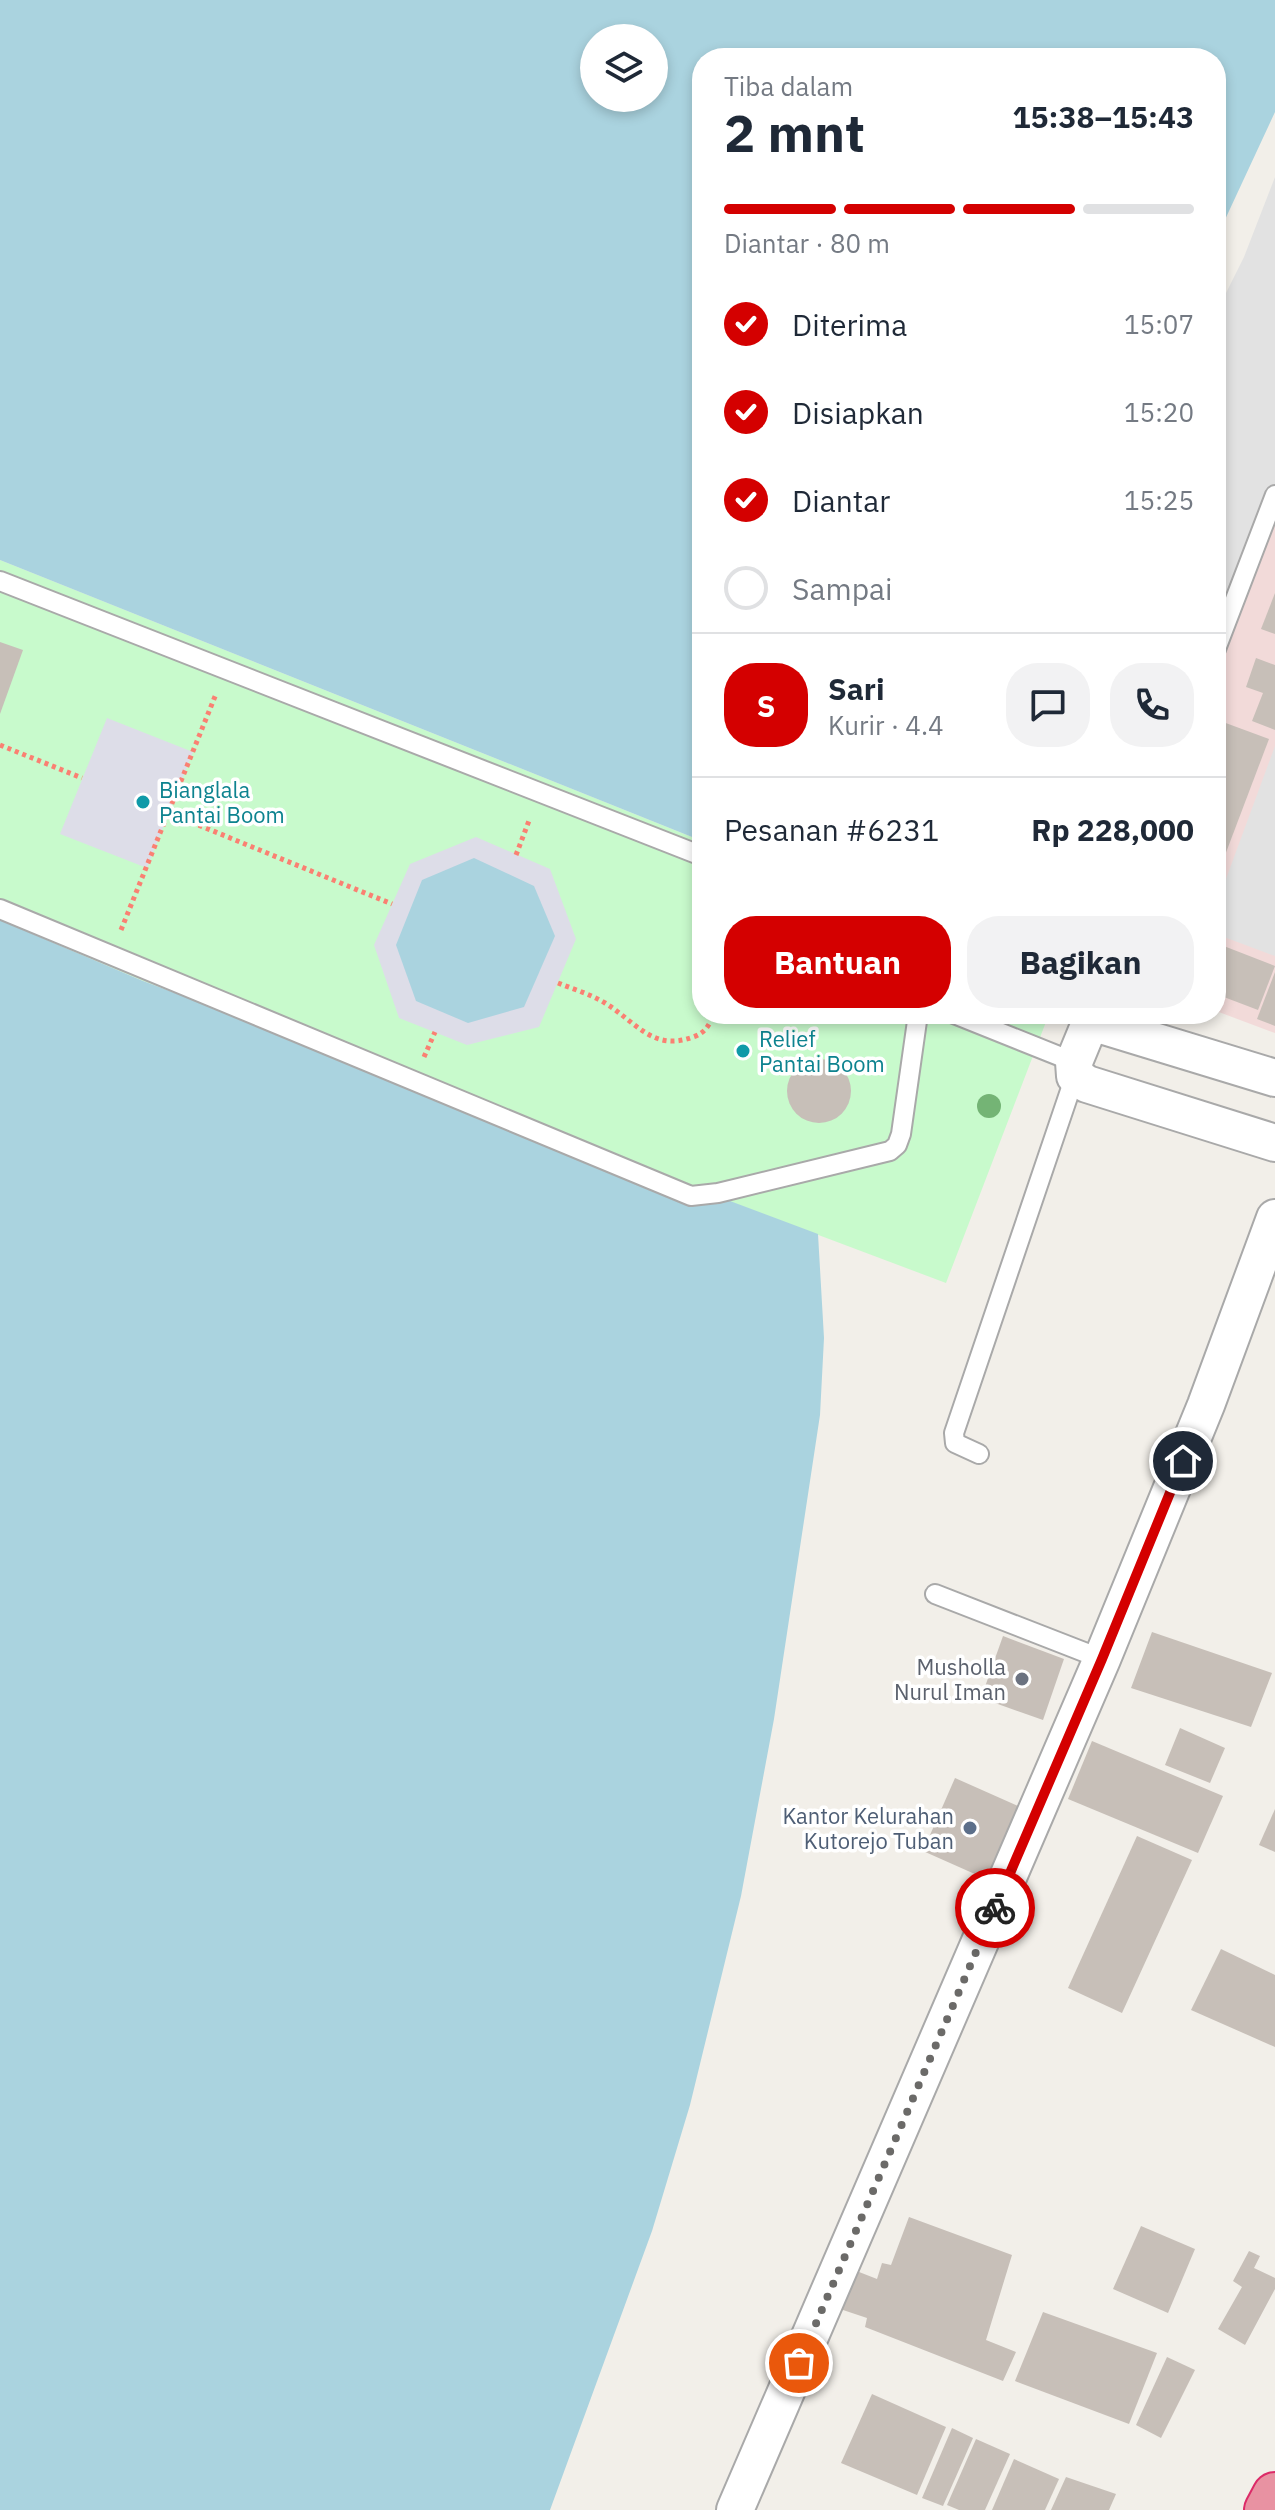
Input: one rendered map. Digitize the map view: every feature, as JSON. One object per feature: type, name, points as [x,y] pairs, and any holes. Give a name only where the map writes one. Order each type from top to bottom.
[{"type":"highway","points":[[1267,2510],[1275,2495]]},
{"type":"street","points":[[1089,1024],[1075,1069],[1087,1084],[1275,1143]]},
{"type":"street","points":[[1104,1024],[1275,1078]]},
{"type":"street","points":[[735,2510],[1102,1659],[1206,1405],[1275,1218]]},
{"type":"lane","points":[[1226,623],[1275,495]]},
{"type":"lane","points":[[0,581],[692,852]]},
{"type":"lane","points":[[0,909],[691,1196],[708,1196],[890,1151],[897,1145],[901,1134],[917,1024]]},
{"type":"lane","points":[[976,1024],[1075,1069],[954,1433],[953,1440],[958,1445],[979,1454]]},
{"type":"lane","points":[[935,1594],[1102,1659]]},
{"type":"path","points":[[117,942],[226,671]]},
{"type":"path","points":[[0,745],[82,778]]},
{"type":"path","points":[[516,855],[535,806]]},
{"type":"path","points":[[169,813],[392,904]]},
{"type":"path","points":[[558,983],[604,1002],[648,1035],[666,1042],[699,1035],[709,1024]]},
{"type":"path","points":[[419,1069],[435,1032]]},
{"type":"shaded area","points":[[1275,177],[1275,508],[1226,636],[1226,293],[1244,257]]},
{"type":"shaded area","points":[[1275,508],[1275,1033],[1226,1015],[1226,636]]},
{"type":"shaded area","points":[[107,718],[193,752],[147,868],[60,834]]},
{"type":"shaded area","points":[[1275,746],[1275,956],[1226,938],[1226,879]]},
{"type":"shaded area","points":[[476,837],[550,869],[576,939],[539,1027],[467,1045],[399,1018],[374,945],[410,864]]},
{"type":"green space","points":[[0,560],[692,837],[692,1024],[1045,1024],[946,1283],[143,981],[0,920]]},
{"type":"water","points":[[0,0],[1275,0],[1275,112],[1226,217],[1226,48],[692,48],[692,837],[0,560]]},
{"type":"water","points":[[474,858],[534,886],[555,936],[524,1007],[468,1023],[416,1001],[396,945],[422,880]]},
{"type":"water","points":[[0,920],[143,981],[818,1234],[824,1338],[820,1415],[774,1719],[741,1896],[690,2105],[652,2231],[550,2510],[0,2510]]},
{"type":"building","points":[[1275,593],[1275,634],[1261,629]]},
{"type":"building","points":[[0,642],[23,650],[0,714]]},
{"type":"building","points":[[1256,658],[1275,665],[1275,730],[1252,721],[1263,693],[1246,687]]},
{"type":"building","points":[[1226,723],[1269,739],[1226,853]]},
{"type":"building","points":[[1226,947],[1275,966],[1258,1010],[1226,998]]},
{"type":"building","points":[[1275,972],[1275,1026],[1257,1019]]},
{"type":"building","points":[[819,1059],[831,1061],[842,1068],[849,1079],[849,1103],[842,1114],[831,1121],[819,1123],[807,1121],[796,1114],[789,1103],[787,1091],[789,1079],[796,1068],[807,1061]]},
{"type":"building","points":[[1152,1632],[1272,1673],[1251,1727],[1131,1688]]},
{"type":"building","name":"Musholla Nurul Iman","points":[[1003,1636],[1064,1659],[1043,1720],[981,1698]]},
{"type":"building","points":[[1180,1728],[1225,1748],[1210,1783],[1165,1765]]},
{"type":"building","points":[[1092,1741],[1223,1796],[1198,1853],[1068,1799]]},
{"type":"building","name":"Kantor Kelurahan Kutorejo Tuban","points":[[955,1778],[1018,1806],[986,1879],[923,1851]]},
{"type":"building","points":[[1275,1809],[1275,1852],[1259,1845]]},
{"type":"building","points":[[1137,1836],[1192,1860],[1122,2013],[1068,1988]]},
{"type":"building","points":[[1221,1949],[1275,1975],[1275,2047],[1191,2010]]},
{"type":"building","points":[[909,2217],[1012,2255],[986,2340],[1016,2352],[1003,2381],[865,2327],[867,2318],[840,2309],[854,2270],[877,2279],[882,2263],[891,2265]]},
{"type":"building","points":[[1141,2226],[1195,2249],[1168,2313],[1113,2289]]},
{"type":"building","points":[[1249,2251],[1260,2256],[1254,2268],[1275,2278],[1275,2289],[1245,2345],[1218,2329],[1242,2287],[1233,2281]]},
{"type":"building","points":[[1043,2312],[1157,2353],[1129,2424],[1015,2381]]},
{"type":"building","points":[[1167,2357],[1195,2370],[1161,2438],[1136,2425]]},
{"type":"building","points":[[872,2394],[946,2427],[917,2495],[841,2463]]},
{"type":"building","points":[[952,2428],[973,2438],[943,2506],[922,2498]]},
{"type":"building","points":[[976,2439],[1010,2454],[985,2510],[959,2510],[947,2505]]},
{"type":"building","points":[[1014,2459],[1059,2479],[1045,2510],[992,2510]]},
{"type":"building","points":[[1066,2477],[1116,2494],[1109,2510],[1051,2510]]},
{"type":"way so far","points":[[799,2363],[995,1908]]},
{"type":"place","name":"Bianglala Pantai Boom","points":[[143,802]]},
{"type":"place","name":"Relief Pantai Boom","points":[[743,1051]]},
{"type":"place","name":"Musholla Nurul Iman","points":[[1022,1679]]},
{"type":"place","name":"Kantor Kelurahan Kutorejo Tuban","points":[[970,1828]]},
{"type":"route","points":[[995,1908],[1183,1461]]}]
